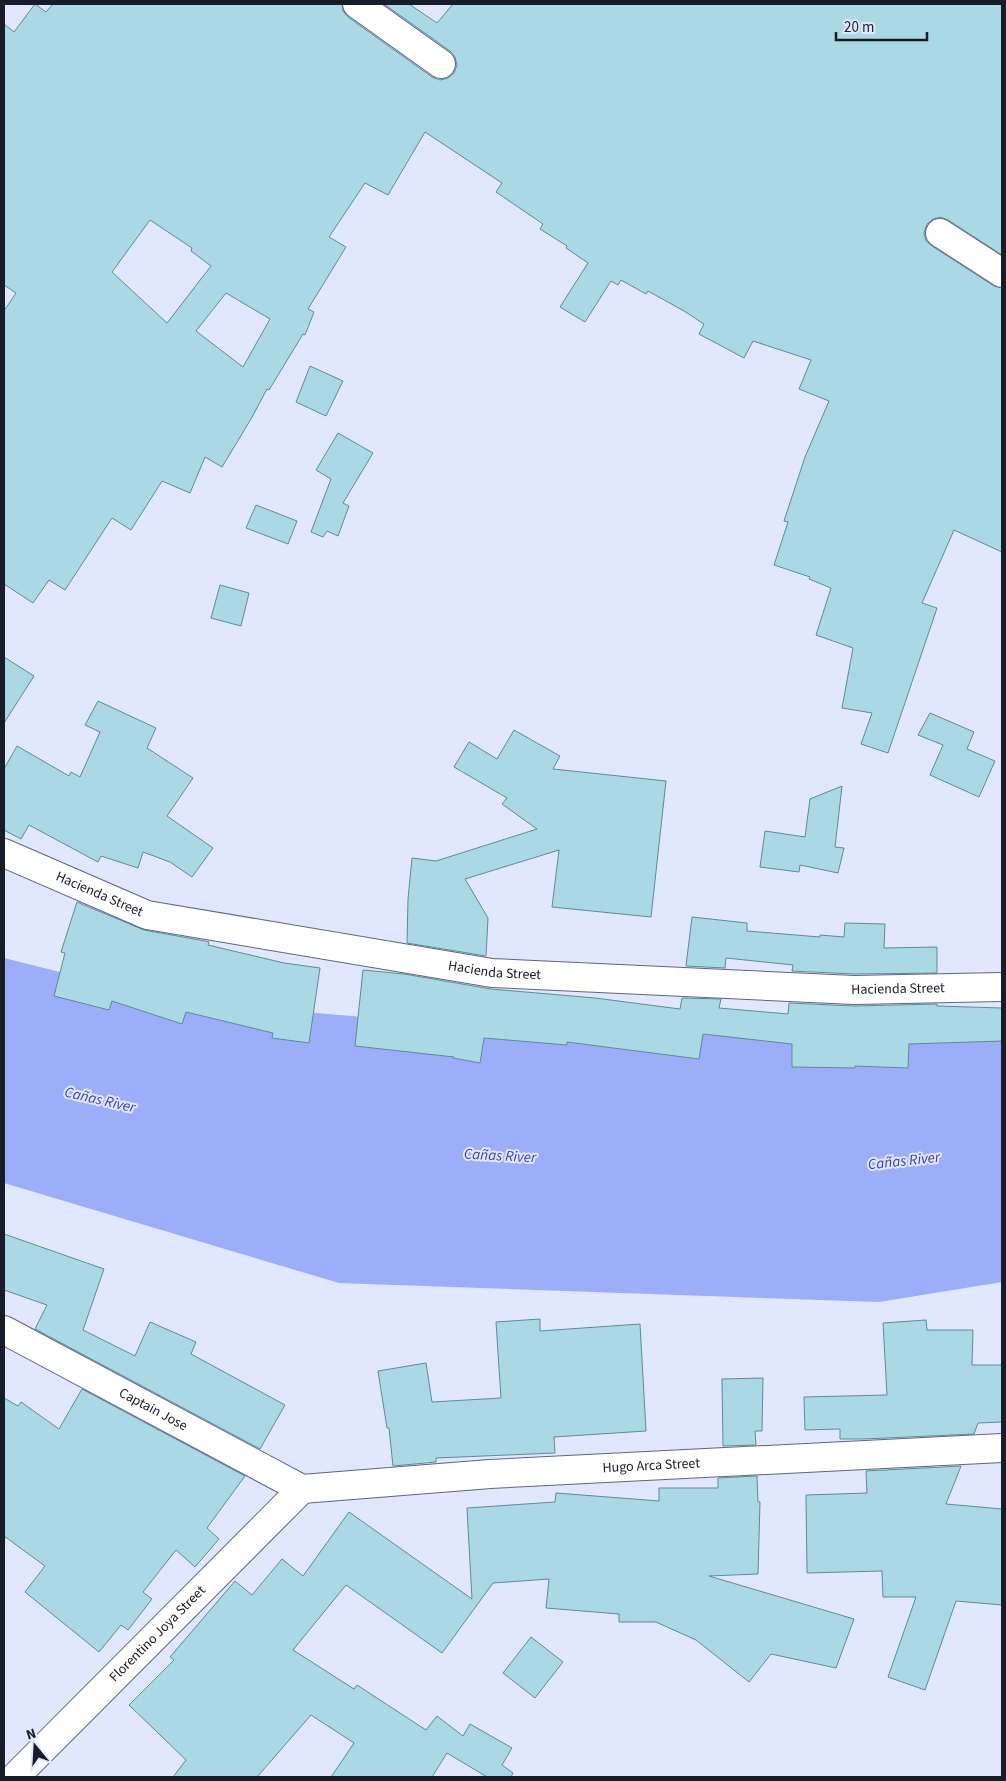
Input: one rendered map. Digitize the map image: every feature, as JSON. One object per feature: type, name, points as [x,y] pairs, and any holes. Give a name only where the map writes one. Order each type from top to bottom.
[{"type":"street","points":[[357,4],[441,64]]},
{"type":"street","points":[[940,233],[1002,273]]},
{"type":"street","name":"Hacienda Street","points":[[4,853],[147,915],[492,973],[854,990],[1002,987]]},
{"type":"street","name":"Captain Jose","points":[[4,1330],[302,1489]]},
{"type":"street","name":"Hugo Arca Street","points":[[302,1489],[490,1474],[1002,1448]]},
{"type":"street","name":"Florentino Joya Street","points":[[14,1777],[302,1489]]},
{"type":"water","name":"Cañas River","points":[[4,958],[175,1001],[493,1028],[1002,1016],[1002,1282],[879,1302],[339,1283],[4,1183]]},
{"type":"building","points":[[35,4],[46,12],[53,4],[342,4],[343,11],[348,17],[432,77],[440,80],[448,78],[454,73],[457,65],[455,57],[450,51],[384,4],[409,4],[437,23],[453,4],[1002,4],[1002,255],[941,217],[933,219],[927,224],[924,233],[926,241],[932,246],[994,286],[1002,288],[1002,552],[954,530],[922,603],[937,608],[888,753],[861,744],[872,713],[842,708],[853,648],[816,635],[831,588],[809,579],[810,577],[774,565],[788,522],[784,521],[805,457],[829,401],[799,389],[811,360],[753,341],[744,358],[699,334],[704,324],[684,311],[648,291],[646,294],[621,280],[618,285],[611,281],[585,322],[560,307],[588,263],[566,248],[567,246],[540,229],[543,224],[496,192],[502,183],[425,132],[388,195],[365,183],[329,237],[346,247],[308,309],[314,312],[305,335],[303,334],[269,390],[267,389],[222,467],[205,457],[190,493],[162,481],[131,530],[112,518],[65,590],[49,580],[33,603],[4,584],[4,311],[16,293],[4,285],[4,24],[14,32]],"holes":[[[150,220],[192,248],[191,251],[211,266],[167,323],[112,272]],[[226,293],[270,319],[243,367],[196,331]]]},
{"type":"building","points":[[310,366],[343,381],[326,416],[296,402]]},
{"type":"building","points":[[338,433],[373,453],[343,503],[349,506],[338,536],[327,531],[323,537],[311,532],[331,479],[316,470]]},
{"type":"building","points":[[256,505],[297,521],[288,544],[246,528]]},
{"type":"building","points":[[220,585],[249,593],[241,626],[211,618]]},
{"type":"building","points":[[4,657],[34,676],[4,723]]},
{"type":"building","points":[[98,701],[156,728],[147,748],[193,778],[167,816],[213,848],[192,877],[170,862],[143,852],[138,868],[101,856],[98,862],[29,825],[21,839],[4,830],[4,769],[17,746],[69,776],[71,772],[80,777],[100,732],[85,725]]},
{"type":"building","points":[[930,713],[974,732],[967,749],[995,761],[979,797],[930,775],[943,745],[918,735]]},
{"type":"building","points":[[514,730],[560,756],[553,769],[666,781],[651,917],[552,907],[559,850],[465,879],[488,918],[486,956],[407,943],[408,899],[412,858],[436,861],[537,829],[502,804],[507,798],[454,767],[469,742],[497,759]]},
{"type":"building","points":[[842,786],[835,847],[844,848],[838,873],[800,865],[799,872],[760,867],[765,831],[805,837],[810,799]]},
{"type":"building","points":[[77,902],[144,930],[205,941],[209,942],[208,945],[284,963],[320,968],[309,1043],[272,1038],[273,1033],[186,1012],[182,1024],[112,1001],[109,1010],[54,996],[65,953],[61,952]]},
{"type":"building","points":[[692,917],[747,923],[747,931],[820,937],[820,935],[844,937],[845,923],[885,924],[884,948],[937,947],[937,973],[854,974],[792,971],[793,965],[726,958],[725,968],[686,966]]},
{"type":"building","points":[[363,970],[404,974],[491,989],[595,998],[680,1009],[682,998],[721,999],[719,1008],[788,1014],[789,1003],[854,1006],[937,1004],[937,1006],[1002,1008],[1002,1041],[909,1044],[908,1068],[855,1066],[855,1068],[792,1067],[792,1044],[703,1034],[699,1059],[567,1042],[567,1045],[484,1038],[480,1063],[454,1057],[355,1046]]},
{"type":"building","points":[[4,1234],[104,1269],[83,1330],[135,1356],[150,1322],[196,1342],[191,1354],[285,1405],[260,1449],[35,1329],[47,1305],[4,1290]]},
{"type":"building","points":[[540,1319],[540,1331],[640,1324],[646,1431],[554,1437],[555,1453],[436,1458],[436,1462],[393,1466],[389,1428],[387,1428],[378,1371],[426,1363],[432,1402],[501,1398],[496,1322]]},
{"type":"building","points":[[926,1320],[927,1330],[973,1330],[972,1365],[1002,1365],[1002,1422],[978,1423],[974,1434],[864,1439],[840,1439],[840,1429],[805,1430],[804,1397],[887,1395],[883,1323]]},
{"type":"building","points":[[763,1378],[762,1431],[755,1431],[756,1445],[723,1446],[722,1379]]},
{"type":"building","points":[[82,1389],[245,1476],[207,1528],[219,1539],[195,1567],[176,1550],[143,1592],[152,1599],[128,1630],[121,1625],[99,1652],[25,1592],[45,1566],[4,1536],[4,1398],[18,1406],[21,1402],[59,1429]]},
{"type":"building","points":[[961,1466],[946,1504],[1002,1509],[1002,1605],[956,1601],[925,1690],[888,1677],[916,1597],[883,1597],[882,1571],[807,1573],[806,1495],[867,1493],[866,1471]]},
{"type":"building","points":[[757,1476],[758,1502],[760,1502],[758,1574],[709,1576],[854,1619],[836,1668],[771,1654],[749,1682],[696,1640],[656,1622],[619,1622],[619,1614],[546,1608],[549,1579],[493,1583],[442,1653],[346,1585],[293,1650],[354,1689],[357,1685],[426,1730],[437,1716],[463,1736],[470,1724],[512,1748],[502,1765],[513,1773],[511,1777],[487,1777],[447,1753],[432,1777],[331,1777],[354,1743],[311,1715],[257,1777],[173,1777],[186,1760],[129,1705],[174,1660],[170,1657],[235,1581],[252,1595],[282,1559],[303,1576],[349,1512],[472,1599],[467,1508],[555,1502],[556,1493],[659,1501],[659,1488],[718,1488],[718,1478]]},
{"type":"building","points":[[531,1637],[563,1662],[535,1698],[503,1673]]}]
